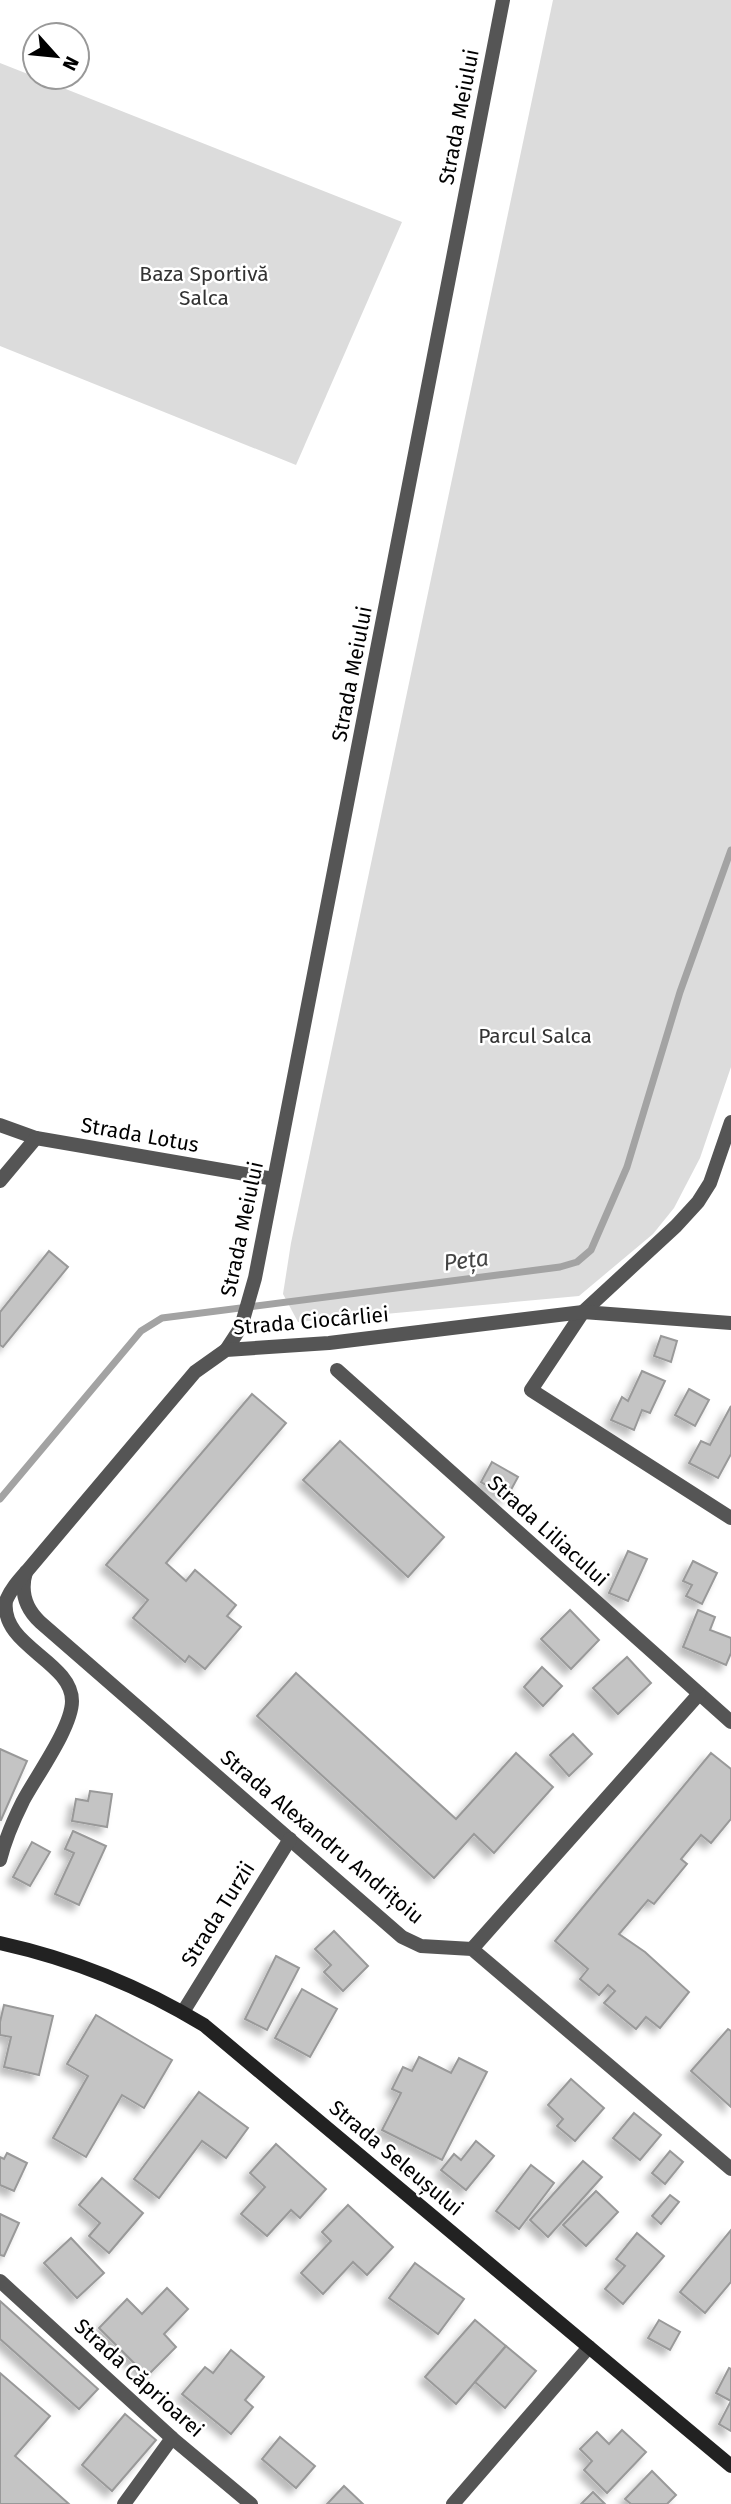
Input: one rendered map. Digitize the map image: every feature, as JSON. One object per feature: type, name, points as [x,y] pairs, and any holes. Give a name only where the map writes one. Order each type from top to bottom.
[{"type":"main road","name":"Strada Seleușului","points":[[0,1943],[44,1952],[92,1969],[140,1989],[204,2025],[731,2466]]},
{"type":"street","name":"Strada Meiului","points":[[226,1349],[241,1327],[255,1278],[503,0]]},
{"type":"street","points":[[731,1122],[710,1183],[698,1202],[676,1226],[583,1312],[530,1390],[731,1518]]},
{"type":"street","name":"Strada Lotus","points":[[0,1125],[36,1138],[274,1180]]},
{"type":"street","points":[[0,1181],[36,1138]]},
{"type":"street","name":"Strada Ciocârliei","points":[[27,1571],[195,1372],[226,1349],[329,1343],[583,1312],[731,1323]]},
{"type":"street","name":"Strada Liliacului","points":[[337,1370],[731,1722]]},
{"type":"street","points":[[0,1860],[22,1803],[64,1731],[71,1713],[69,1685],[18,1641],[5,1619],[6,1600],[27,1571]]},
{"type":"street","name":"Strada Alexandru Andrițoiu","points":[[27,1571],[23,1584],[24,1598],[32,1614],[402,1937],[421,1946],[472,1948]]},
{"type":"street","points":[[699,1694],[472,1948],[731,2169]]},
{"type":"street","name":"Strada Turzii","points":[[183,2012],[289,1839]]},
{"type":"street","name":"Strada Căprioarei","points":[[0,2281],[172,2438],[251,2504]]},
{"type":"street","points":[[453,2504],[589,2347]]},
{"type":"street","points":[[124,2504],[172,2438]]},
{"type":"green space","name":"Parcul Salca","points":[[553,0],[731,0],[731,1067],[700,1158],[674,1208],[653,1234],[579,1296],[298,1322],[283,1294],[291,1243]]},
{"type":"green space","name":"Baza Sportivă Salca","points":[[0,63],[21,71],[21,91],[71,91],[402,222],[296,465],[0,346]]},
{"type":"building","points":[[49,1251],[68,1267],[3,1347],[0,1345],[0,1312]]},
{"type":"building","points":[[661,1336],[677,1341],[671,1362],[654,1356]]},
{"type":"building","points":[[642,1371],[665,1381],[650,1413],[642,1410],[634,1430],[611,1420],[622,1397],[628,1401]]},
{"type":"building","points":[[689,1389],[709,1400],[695,1426],[675,1415]]},
{"type":"building","points":[[252,1394],[286,1423],[166,1563],[186,1581],[195,1570],[236,1605],[227,1616],[241,1627],[205,1669],[189,1656],[185,1662],[133,1618],[148,1600],[106,1565]]},
{"type":"building","points":[[731,1406],[731,1454],[718,1478],[689,1463],[701,1441],[710,1445]]},
{"type":"building","points":[[340,1441],[444,1537],[408,1577],[303,1480]]},
{"type":"building","points":[[492,1462],[518,1477],[507,1497],[481,1482]]},
{"type":"building","points":[[628,1551],[647,1559],[628,1601],[609,1593]]},
{"type":"building","points":[[693,1561],[717,1573],[702,1604],[686,1596],[692,1585],[683,1581]]},
{"type":"building","points":[[570,1610],[599,1640],[571,1669],[541,1639]]},
{"type":"building","points":[[698,1610],[715,1617],[710,1630],[731,1638],[731,1653],[726,1665],[683,1647]]},
{"type":"building","points":[[627,1657],[651,1683],[618,1714],[593,1688]]},
{"type":"building","points":[[542,1667],[562,1686],[543,1706],[524,1687]]},
{"type":"building","points":[[296,1673],[456,1819],[516,1753],[553,1787],[494,1853],[474,1834],[434,1878],[257,1716]]},
{"type":"building","points":[[573,1734],[592,1754],[569,1776],[550,1755]]},
{"type":"building","points":[[0,1749],[27,1761],[1,1820],[0,1820]]},
{"type":"building","points":[[711,1753],[731,1769],[731,1819],[711,1843],[701,1835],[681,1859],[687,1864],[654,1904],[648,1900],[619,1934],[645,1952],[689,1992],[660,2028],[646,2017],[636,2029],[604,2003],[615,1991],[608,1985],[599,1995],[580,1979],[588,1969],[555,1941]]},
{"type":"building","points":[[90,1791],[112,1794],[107,1827],[72,1821],[76,1799],[88,1801]]},
{"type":"building","points":[[73,1831],[106,1846],[79,1905],[55,1894],[74,1853],[65,1849]]},
{"type":"building","points":[[32,1842],[50,1852],[30,1886],[13,1877]]},
{"type":"building","points":[[334,1931],[368,1966],[343,1991],[324,1972],[331,1965],[315,1949]]},
{"type":"building","points":[[276,1956],[299,1968],[267,2030],[245,2019]]},
{"type":"building","points":[[302,1989],[337,2009],[310,2057],[275,2038]]},
{"type":"building","points":[[4,2005],[53,2016],[39,2075],[4,2067],[11,2037],[0,2035]]},
{"type":"building","points":[[96,2015],[172,2060],[144,2108],[122,2095],[86,2157],[53,2138],[88,2076],[67,2064]]},
{"type":"building","points":[[728,2029],[731,2031],[731,2107],[691,2071]]},
{"type":"building","points":[[419,2057],[451,2073],[459,2058],[487,2072],[442,2160],[382,2130],[401,2093],[392,2089],[403,2067],[412,2071]]},
{"type":"building","points":[[571,2079],[604,2108],[575,2141],[557,2126],[563,2119],[548,2105]]},
{"type":"building","points":[[199,2092],[248,2128],[226,2158],[202,2141],[159,2198],[134,2179]]},
{"type":"building","points":[[634,2113],[661,2135],[640,2160],[613,2138]]},
{"type":"building","points":[[476,2141],[494,2156],[466,2190],[441,2170],[454,2154],[461,2160]]},
{"type":"building","points":[[276,2144],[326,2189],[300,2218],[291,2210],[267,2236],[241,2214],[265,2187],[250,2173]]},
{"type":"building","points":[[670,2151],[683,2162],[665,2184],[652,2173]]},
{"type":"building","points":[[7,2153],[27,2163],[14,2191],[0,2185],[0,2157],[4,2159]]},
{"type":"building","points":[[583,2161],[602,2177],[548,2237],[530,2220]]},
{"type":"building","points":[[531,2165],[554,2183],[519,2229],[496,2211]]},
{"type":"building","points":[[102,2178],[143,2213],[109,2253],[89,2236],[100,2223],[79,2205]]},
{"type":"building","points":[[596,2191],[618,2212],[586,2246],[563,2225]]},
{"type":"building","points":[[670,2195],[679,2202],[661,2224],[652,2216]]},
{"type":"building","points":[[348,2205],[393,2247],[367,2275],[353,2262],[323,2294],[301,2273],[331,2241],[322,2232]]},
{"type":"building","points":[[0,2214],[19,2223],[4,2256],[0,2255]]},
{"type":"building","points":[[731,2230],[731,2282],[705,2313],[680,2292]]},
{"type":"building","points":[[637,2233],[664,2256],[623,2304],[605,2289],[625,2266],[616,2259]]},
{"type":"building","points":[[71,2238],[104,2273],[77,2298],[44,2263]]},
{"type":"building","points":[[415,2263],[464,2299],[438,2334],[389,2298]]},
{"type":"building","points":[[167,2288],[188,2309],[164,2334],[176,2347],[147,2376],[99,2328],[127,2299],[142,2314]]},
{"type":"building","points":[[0,2301],[98,2389],[79,2409],[0,2339]]},
{"type":"building","points":[[475,2320],[506,2346],[456,2404],[425,2377]]},
{"type":"building","points":[[659,2320],[680,2332],[670,2350],[648,2338]]},
{"type":"building","points":[[506,2346],[536,2371],[505,2408],[475,2382]]},
{"type":"building","points":[[231,2350],[264,2377],[245,2400],[253,2407],[231,2434],[182,2394],[205,2367],[213,2373]]},
{"type":"building","points":[[729,2368],[731,2369],[731,2401],[716,2393]]},
{"type":"building","points":[[0,2373],[50,2416],[15,2456],[69,2504],[0,2504]]},
{"type":"building","points":[[731,2401],[731,2431],[719,2424]]},
{"type":"building","points":[[125,2414],[156,2440],[112,2491],[82,2465]]},
{"type":"building","points":[[622,2430],[646,2452],[607,2493],[584,2470],[592,2461],[580,2449],[597,2432],[609,2444]]},
{"type":"building","points":[[280,2437],[315,2466],[296,2488],[262,2459]]},
{"type":"building","points":[[652,2471],[676,2495],[667,2504],[631,2504],[625,2499]]},
{"type":"building","points":[[344,2486],[363,2504],[327,2504]]},
{"type":"building","points":[[593,2492],[605,2504],[581,2504]]},
{"type":"waterway","name":"Peța","points":[[0,1499],[141,1331],[162,1318],[560,1267],[577,1262],[591,1250],[627,1167],[680,992],[731,850]]}]
